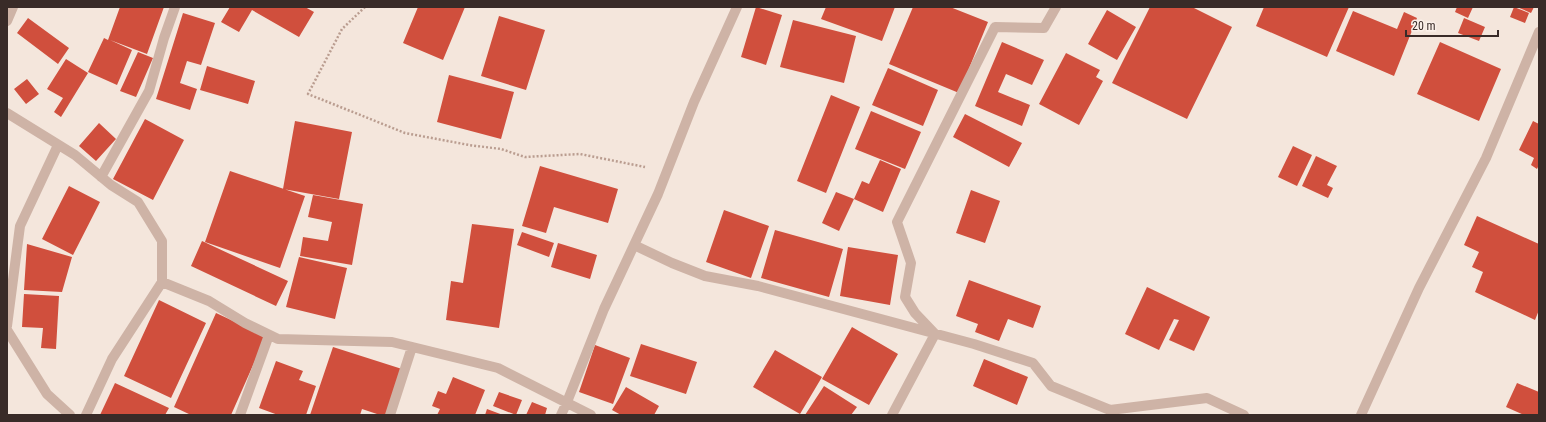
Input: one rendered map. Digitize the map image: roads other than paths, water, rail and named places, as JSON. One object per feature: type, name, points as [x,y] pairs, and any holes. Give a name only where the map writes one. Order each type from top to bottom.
[{"type":"street","points":[[7,21],[13,7]]},
{"type":"street","points":[[101,177],[149,90],[164,38],[175,7]]},
{"type":"street","points":[[561,415],[604,309],[667,171],[694,102],[737,7]]},
{"type":"street","points":[[935,334],[915,313],[905,297],[911,263],[897,222],[995,27],[1044,28],[1056,7]]},
{"type":"street","points":[[1361,415],[1419,288],[1486,158],[1539,32]]},
{"type":"street","points":[[7,113],[75,155],[111,185],[138,202],[162,241],[162,282],[112,359],[86,415]]},
{"type":"street","points":[[7,326],[20,226],[58,145]]},
{"type":"street","points":[[634,245],[672,263],[706,276],[758,286],[974,344],[1033,363],[1051,386],[1110,410],[1207,398],[1244,415]]},
{"type":"street","points":[[162,282],[209,301],[245,323],[278,339],[392,342],[498,368],[591,415]]},
{"type":"street","points":[[7,330],[11,341],[47,394],[70,415]]},
{"type":"street","points":[[892,415],[935,334]]},
{"type":"street","points":[[240,415],[269,335]]},
{"type":"street","points":[[390,415],[412,347]]}]
